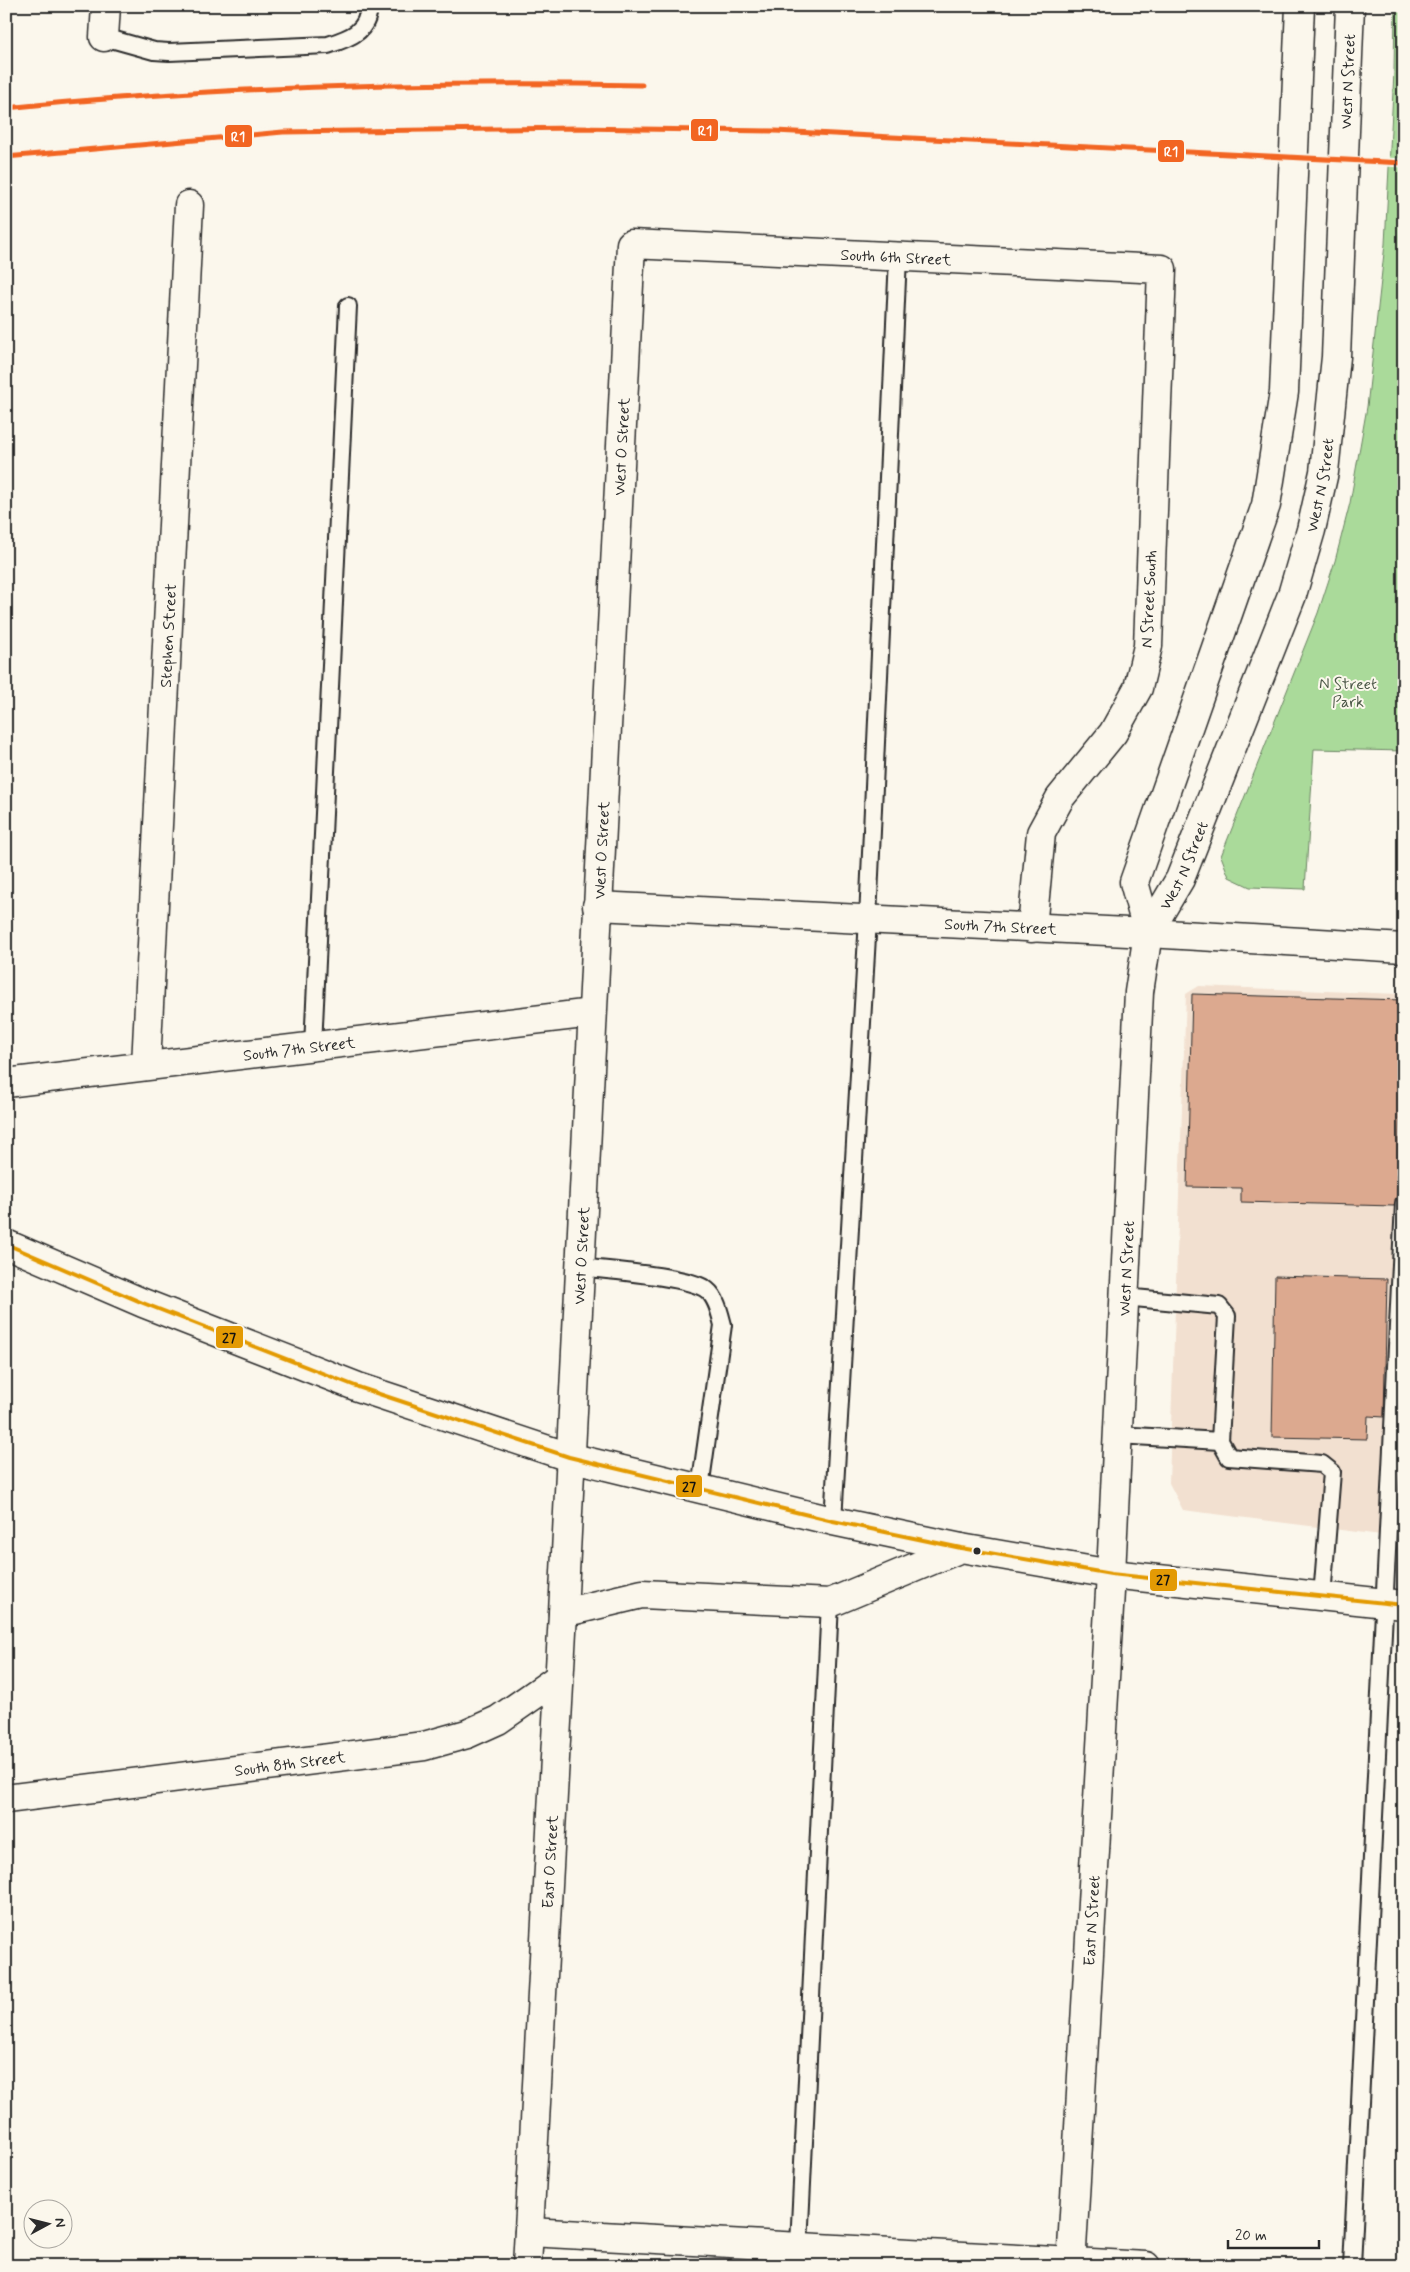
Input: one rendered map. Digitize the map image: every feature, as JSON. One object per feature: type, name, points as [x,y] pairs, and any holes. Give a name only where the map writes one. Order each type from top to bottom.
[{"type":"street","points":[[104,37],[106,6]]},
{"type":"street","name":"West N Street","points":[[1148,933],[1134,882],[1266,505],[1284,392],[1300,6]]},
{"type":"street","name":"West N Street","points":[[1111,1574],[1139,992],[1148,933],[1180,879],[1292,595],[1311,530],[1324,472],[1336,357],[1350,6]]},
{"type":"street","name":"Stephen Street","points":[[146,1065],[190,206]]},
{"type":"street","name":"South 6th Street","points":[[631,244],[1162,269]]},
{"type":"street","name":"West O Street","points":[[569,1457],[631,244]]},
{"type":"street","name":"N Street South","points":[[1032,928],[1040,833],[1060,798],[1113,733],[1138,688],[1148,646],[1162,269]]},
{"type":"street","name":"South 7th Street","points":[[597,906],[1148,933],[1404,948]]},
{"type":"street","name":"South 7th Street","points":[[6,1083],[592,1013]]},
{"type":"street","points":[[6,1244],[143,1303],[358,1387],[569,1457],[833,1522],[961,1548],[1111,1574],[1393,1605]]},
{"type":"street","name":"East O Street","points":[[527,2266],[569,1457]]},
{"type":"street","points":[[562,1613],[642,1594],[830,1604],[961,1548]]},
{"type":"street","name":"East N Street","points":[[1071,2264],[1111,1574]]},
{"type":"street","name":"South 8th Street","points":[[6,1799],[424,1746],[467,1734],[498,1720],[557,1679]]},
{"type":"street","points":[[529,2232],[799,2256],[1146,2266]]},
{"type":"lane","points":[[104,37],[154,51],[168,52],[328,45],[349,38],[361,31],[368,17],[369,6]]},
{"type":"lane","points":[[833,1522],[868,920],[898,257]]},
{"type":"lane","points":[[313,1046],[348,306]]},
{"type":"lane","points":[[1352,2266],[1393,1605],[1404,1203]]},
{"type":"lane","points":[[579,1267],[687,1281],[708,1290],[718,1307],[723,1325],[700,1488]]},
{"type":"lane","points":[[1124,1297],[1218,1306],[1227,1316],[1220,1440],[1229,1457],[1322,1464],[1332,1472],[1322,1597]]},
{"type":"lane","points":[[1118,1435],[1220,1440]]},
{"type":"lane","points":[[799,2256],[830,1604]]},
{"type":"shaded area","points":[[1199,986],[1399,994],[1404,998],[1404,1140],[1381,1535],[1183,1510],[1169,1483],[1186,994]]},
{"type":"green space","name":"N Street Park","points":[[1395,6],[1404,6],[1404,751],[1314,749],[1305,889],[1250,887],[1229,877],[1221,856],[1318,613],[1335,561],[1350,503],[1367,407],[1385,244],[1394,72]]},
{"type":"building","points":[[1192,994],[1403,1000],[1397,1197],[1394,1206],[1241,1202],[1241,1188],[1187,1187]]},
{"type":"building","points":[[1275,1276],[1387,1279],[1384,1417],[1368,1416],[1367,1439],[1272,1437]]},
{"type":"railway","points":[[6,157],[283,132],[576,128],[775,131],[1404,163]]},
{"type":"transit line","name":"R1","points":[[6,108],[165,95],[324,87],[483,84],[642,85]]},
{"type":"transit line","name":"R1","points":[[6,157],[283,132],[576,128],[775,131],[1404,163]]},
{"type":"transit line","name":"27","points":[[6,1244],[143,1303],[358,1387],[569,1457],[833,1521],[961,1548],[1111,1574],[1404,1605]]}]
